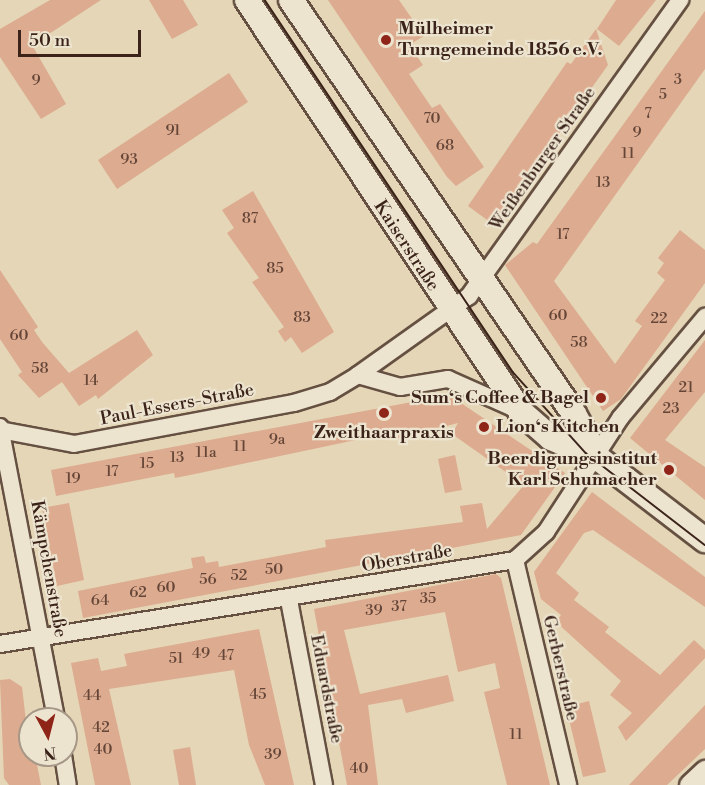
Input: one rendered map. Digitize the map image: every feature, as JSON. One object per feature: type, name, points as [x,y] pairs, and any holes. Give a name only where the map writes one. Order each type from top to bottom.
[{"type":"main road","name":"Kaiserstraße","points":[[247,0],[449,312],[520,411],[551,438],[598,458],[705,540]]},
{"type":"main road","name":"Kaiserstraße","points":[[291,0],[480,281],[574,414],[598,458]]},
{"type":"street","name":"Weißenburger Straße","points":[[449,312],[480,281],[680,0]]},
{"type":"street","name":"Paul-Essers-Straße","points":[[1,429],[74,444],[294,403],[330,392],[449,312]]},
{"type":"street","points":[[515,560],[546,532],[598,458],[621,417],[705,317]]},
{"type":"street","points":[[358,375],[400,387],[448,378],[520,411]]},
{"type":"street","name":"Kämpchenstraße","points":[[1,429],[54,707]]},
{"type":"street","name":"Oberstraße","points":[[0,644],[263,599],[290,600],[515,560]]},
{"type":"street","name":"Gerberstraße","points":[[515,560],[568,785]]},
{"type":"street","name":"Eduardstraße","points":[[290,600],[324,785]]},
{"type":"street","points":[[65,767],[68,785]]},
{"type":"street","points":[[690,785],[705,771]]},
{"type":"building","points":[[50,0],[101,0],[32,45],[66,104],[41,119],[0,57],[0,29]]},
{"type":"building","points":[[149,0],[183,0],[198,25],[172,39]]},
{"type":"building","points":[[328,0],[399,0],[424,36],[409,45],[423,65],[409,74],[432,108],[440,104],[484,167],[456,186],[447,177]]},
{"type":"building","points":[[616,0],[656,0],[619,46],[597,29]]},
{"type":"building","points":[[705,11],[705,69],[554,281],[615,364],[642,326],[635,321],[665,280],[657,273],[664,263],[658,258],[680,230],[705,250],[705,283],[621,399],[603,411],[505,265],[533,242],[537,244]]},
{"type":"building","points":[[596,29],[608,65],[494,225],[468,206],[567,62],[571,64]]},
{"type":"building","points":[[229,73],[248,102],[117,189],[98,160]]},
{"type":"building","points":[[253,191],[334,332],[302,353],[291,337],[285,342],[278,331],[284,327],[252,282],[259,278],[227,233],[234,228],[222,210]]},
{"type":"building","points":[[0,270],[38,327],[34,330],[42,342],[69,373],[137,330],[153,355],[98,399],[96,395],[79,406],[62,382],[39,398],[18,375],[22,372],[0,339]]},
{"type":"building","points":[[705,340],[705,392],[665,440],[705,467],[705,500],[630,438]]},
{"type":"building","points":[[449,395],[565,473],[521,535],[83,618],[78,591],[193,568],[191,558],[204,556],[206,563],[218,561],[219,567],[326,547],[325,540],[463,522],[460,506],[482,503],[487,529],[524,485],[452,434],[458,423],[391,440],[389,433],[175,478],[174,473],[56,496],[51,470]]},
{"type":"building","points":[[455,455],[462,490],[445,493],[438,459]]},
{"type":"building","points":[[592,492],[705,577],[705,607],[593,530],[584,533],[556,573],[579,593],[574,600],[609,627],[605,632],[660,675],[694,640],[705,650],[705,658],[626,741],[618,727],[632,713],[610,695],[621,681],[556,622],[561,615],[541,599],[534,572]]},
{"type":"building","points":[[69,503],[84,580],[57,586],[42,508]]},
{"type":"building","points":[[496,574],[501,578],[550,785],[507,785],[484,692],[500,688],[495,663],[458,672],[445,612],[344,630],[360,694],[448,675],[454,701],[406,713],[402,699],[368,705],[378,785],[347,785],[314,609]]},
{"type":"building","points":[[259,629],[294,785],[265,785],[249,745],[234,670],[109,689],[131,785],[95,785],[71,663],[98,658],[101,671],[127,666],[124,654]]},
{"type":"building","points":[[10,679],[22,687],[24,707],[18,707],[18,767],[37,767],[41,785],[9,785],[4,778],[0,680]]},
{"type":"building","points":[[589,701],[606,772],[583,777],[566,707]]},
{"type":"building","points":[[705,705],[705,749],[667,785],[629,785]]},
{"type":"building","points":[[190,747],[196,785],[179,785],[173,750]]},
{"type":"tram line","points":[[265,0],[513,372],[586,453],[705,545]]},
{"type":"place","name":"Mülheimer Turngemeinde 1856 e.V.","points":[[386,40]]},
{"type":"place","name":"Sum‘s Coffee & Bagel","points":[[601,398]]},
{"type":"place","name":"Zweithaarpraxis","points":[[384,413]]},
{"type":"place","name":"Lion‘s Kitchen","points":[[484,427]]},
{"type":"place","name":"Beerdigungsinstitut Karl Schumacher","points":[[669,470]]}]
